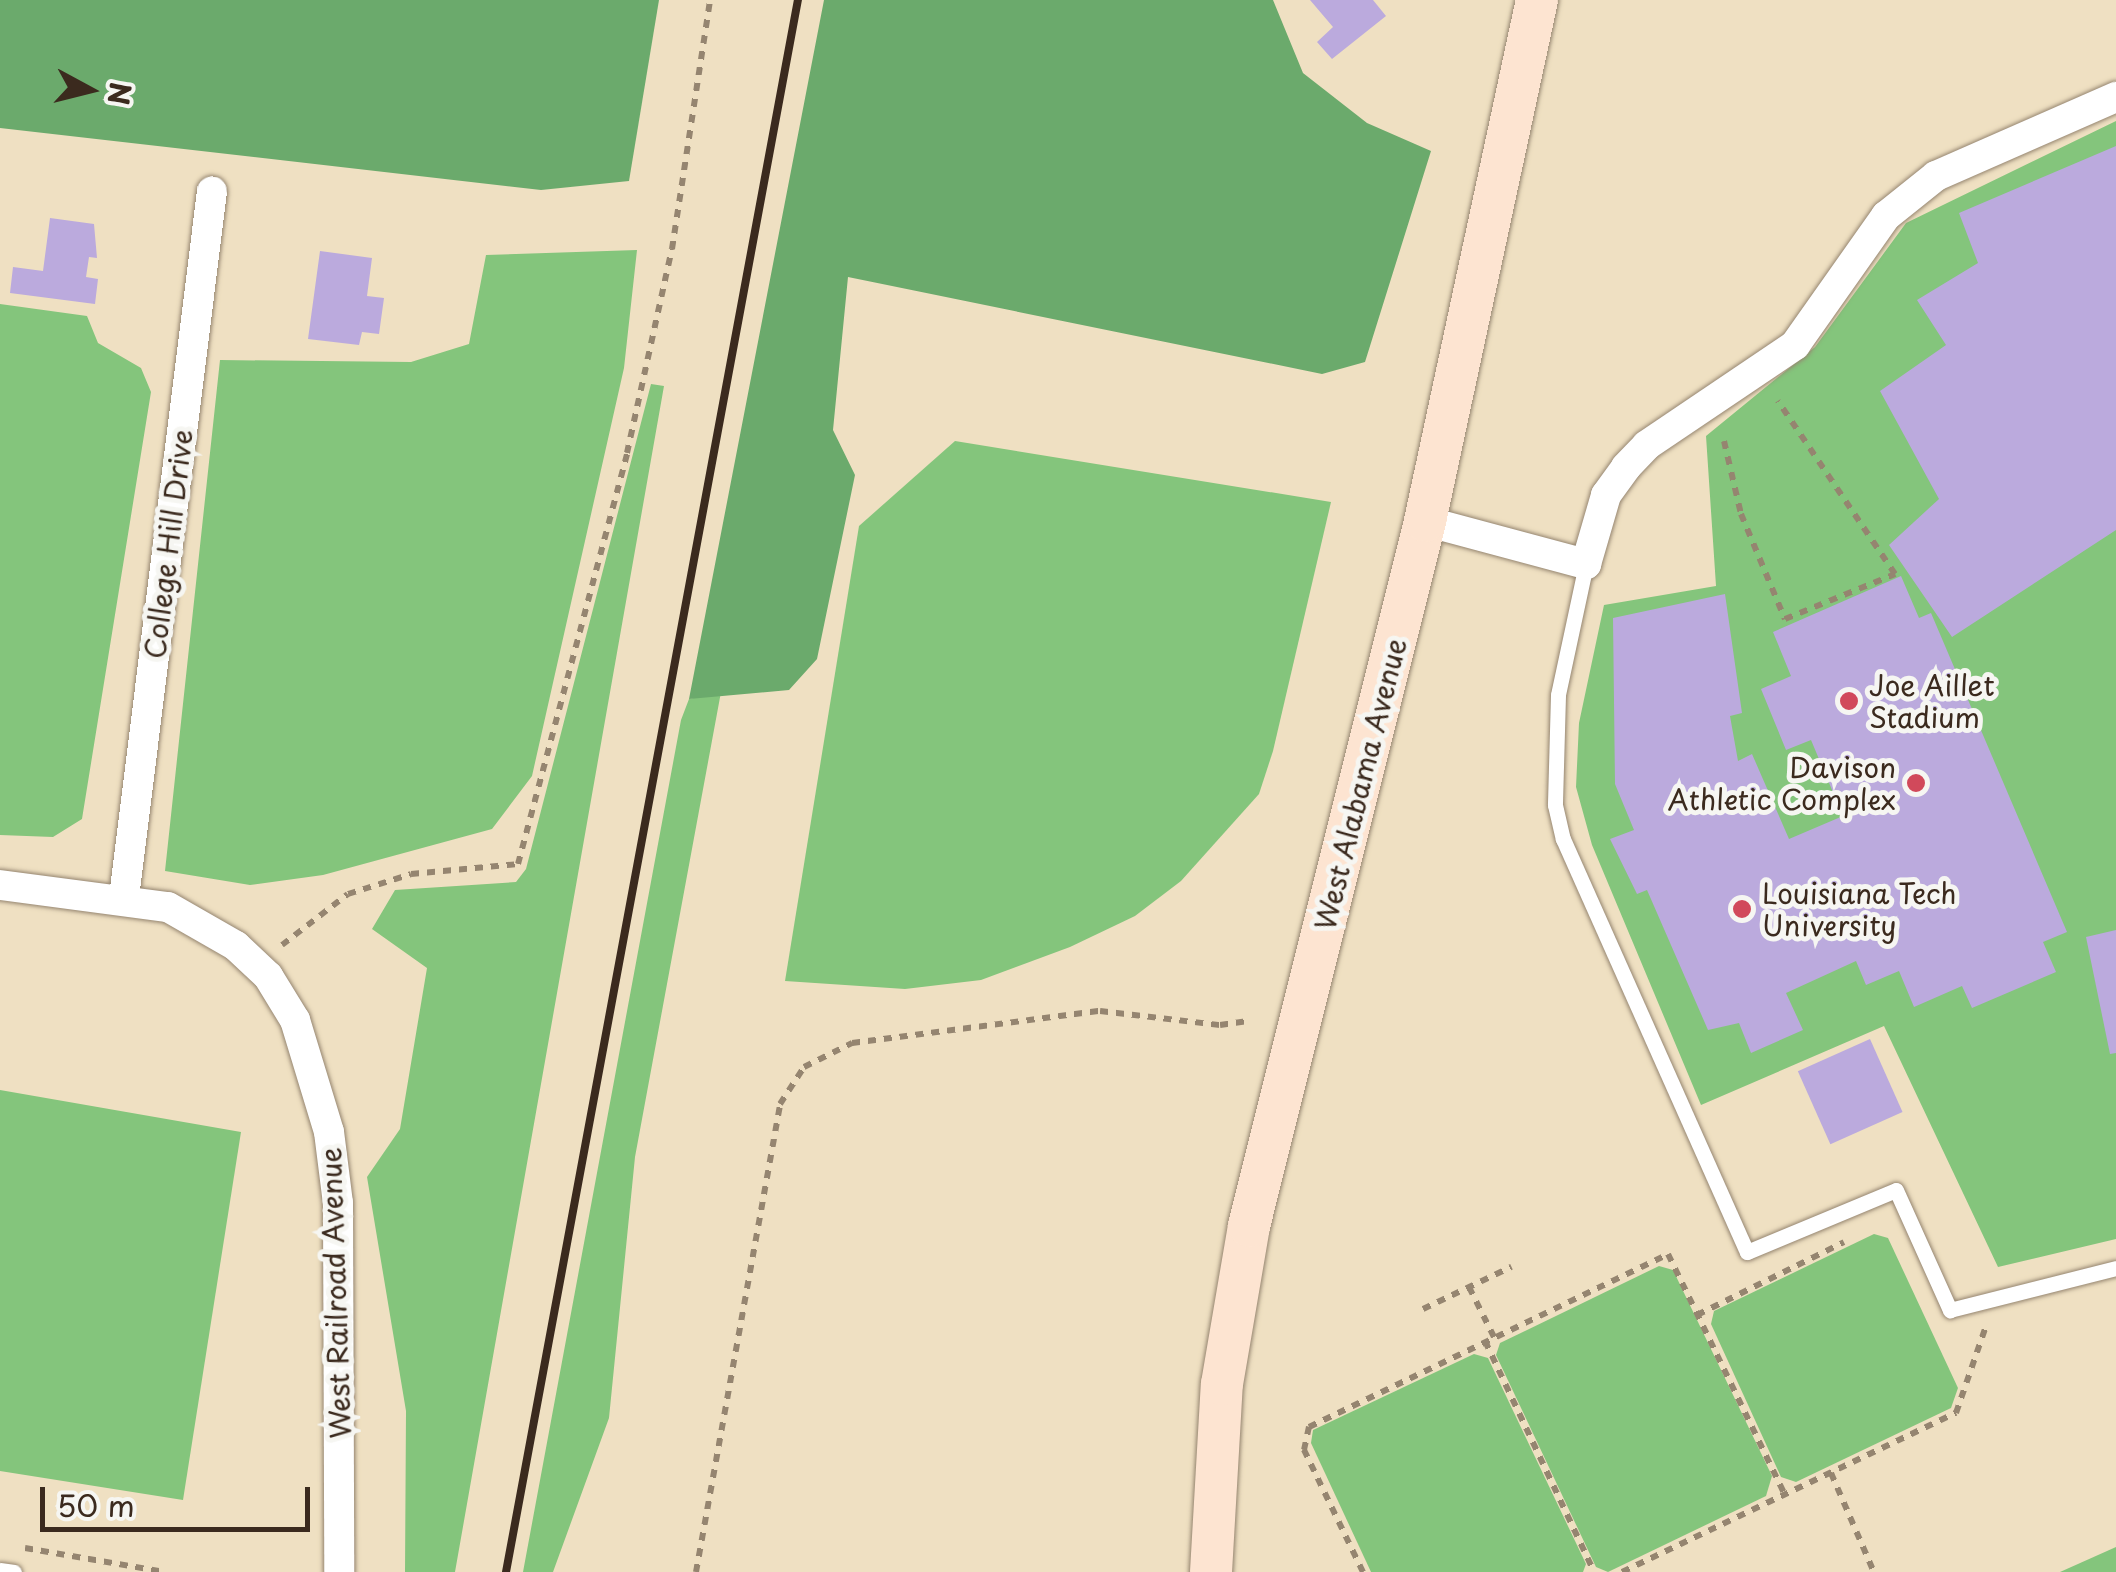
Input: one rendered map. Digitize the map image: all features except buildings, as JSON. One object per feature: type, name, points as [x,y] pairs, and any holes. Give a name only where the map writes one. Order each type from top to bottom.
[{"type":"main road","name":"West Alabama Avenue","points":[[1211,1572],[1222,1384],[1250,1226],[1425,522],[1538,0]]},
{"type":"street","points":[[1425,522],[1586,564],[1606,495],[1626,467],[1646,445],[1795,345],[1886,216],[1936,176],[2116,97]]},
{"type":"street","name":"College Hill Drive","points":[[124,897],[212,191]]},
{"type":"street","points":[[0,885],[124,897],[168,907],[256,965]]},
{"type":"street","name":"West Railroad Avenue","points":[[256,965],[295,1020],[330,1132],[338,1203],[339,1572]]},
{"type":"lane","points":[[1586,564],[1558,695],[1555,805],[1563,839],[1747,1252],[1896,1190],[1950,1310],[2116,1268]]},
{"type":"lane","points":[[0,1570],[14,1572]]},
{"type":"path","points":[[256,965],[348,894],[411,874],[518,864],[628,452],[672,249],[710,0]]},
{"type":"path","points":[[1724,441],[1741,514],[1785,618],[1895,574],[1778,401]]},
{"type":"path","points":[[696,1572],[780,1104],[804,1067],[852,1043],[1100,1011],[1220,1025],[1250,1021]]},
{"type":"path","points":[[1697,1314],[1848,1241]]},
{"type":"path","points":[[1363,1572],[1304,1450],[1304,1434],[1317,1421],[1668,1254],[1784,1495]]},
{"type":"path","points":[[1423,1309],[1511,1267]]},
{"type":"path","points":[[1469,1287],[1494,1336]]},
{"type":"path","points":[[1622,1572],[1956,1412],[1996,1298]]},
{"type":"path","points":[[1485,1342],[1594,1572]]},
{"type":"path","points":[[1831,1472],[1873,1570]]},
{"type":"path","points":[[18,1547],[166,1572]]},
{"type":"green space","points":[[0,0],[659,0],[629,181],[541,190],[0,128]]},
{"type":"green space","points":[[824,0],[1273,0],[1303,73],[1367,123],[1431,151],[1365,362],[1322,374],[848,277],[833,430],[855,475],[817,659],[789,690],[689,699]]},
{"type":"green space","name":"Joe Aillet Stadium","points":[[2116,121],[2116,1239],[1998,1267],[1884,1026],[1701,1105],[1592,845],[1576,787],[1579,723],[1604,605],[1716,586],[1706,436],[1815,347],[1906,223]]},
{"type":"green space","points":[[637,250],[624,368],[532,776],[492,829],[323,875],[250,885],[165,871],[220,360],[411,362],[469,344],[486,255]]},
{"type":"green space","points":[[0,304],[87,316],[98,343],[141,368],[151,392],[82,819],[53,837],[0,835]]},
{"type":"green space","points":[[651,384],[664,386],[455,1572],[405,1572],[406,1411],[367,1177],[400,1129],[427,968],[372,929],[395,890],[516,882],[526,869]]},
{"type":"green space","points":[[955,441],[1331,502],[1273,751],[1259,794],[1181,881],[1135,916],[1070,947],[981,980],[905,989],[785,981],[859,526]]},
{"type":"green space","points":[[721,692],[635,1157],[609,1418],[553,1572],[523,1572],[681,720],[689,699]]},
{"type":"green space","points":[[0,1090],[241,1132],[183,1500],[0,1471]]},
{"type":"green space","points":[[1874,1234],[1888,1238],[1958,1388],[1951,1408],[1796,1482],[1781,1477],[1711,1324],[1714,1311]]},
{"type":"green space","points":[[1659,1266],[1673,1270],[1772,1476],[1766,1496],[1608,1572],[1596,1567],[1496,1355],[1500,1343]]},
{"type":"green space","points":[[1474,1354],[1488,1358],[1586,1564],[1583,1572],[1371,1572],[1311,1443],[1313,1430]]},
{"type":"green space","points":[[2116,1547],[2116,1572],[2060,1572]]},
{"type":"railway","points":[[506,1572],[798,0]]},
{"type":"place","name":"Joe Aillet Stadium","points":[[1849,701]]},
{"type":"place","name":"Davison Athletic Complex","points":[[1916,783]]},
{"type":"place","name":"Louisiana Tech University","points":[[1742,909]]}]
